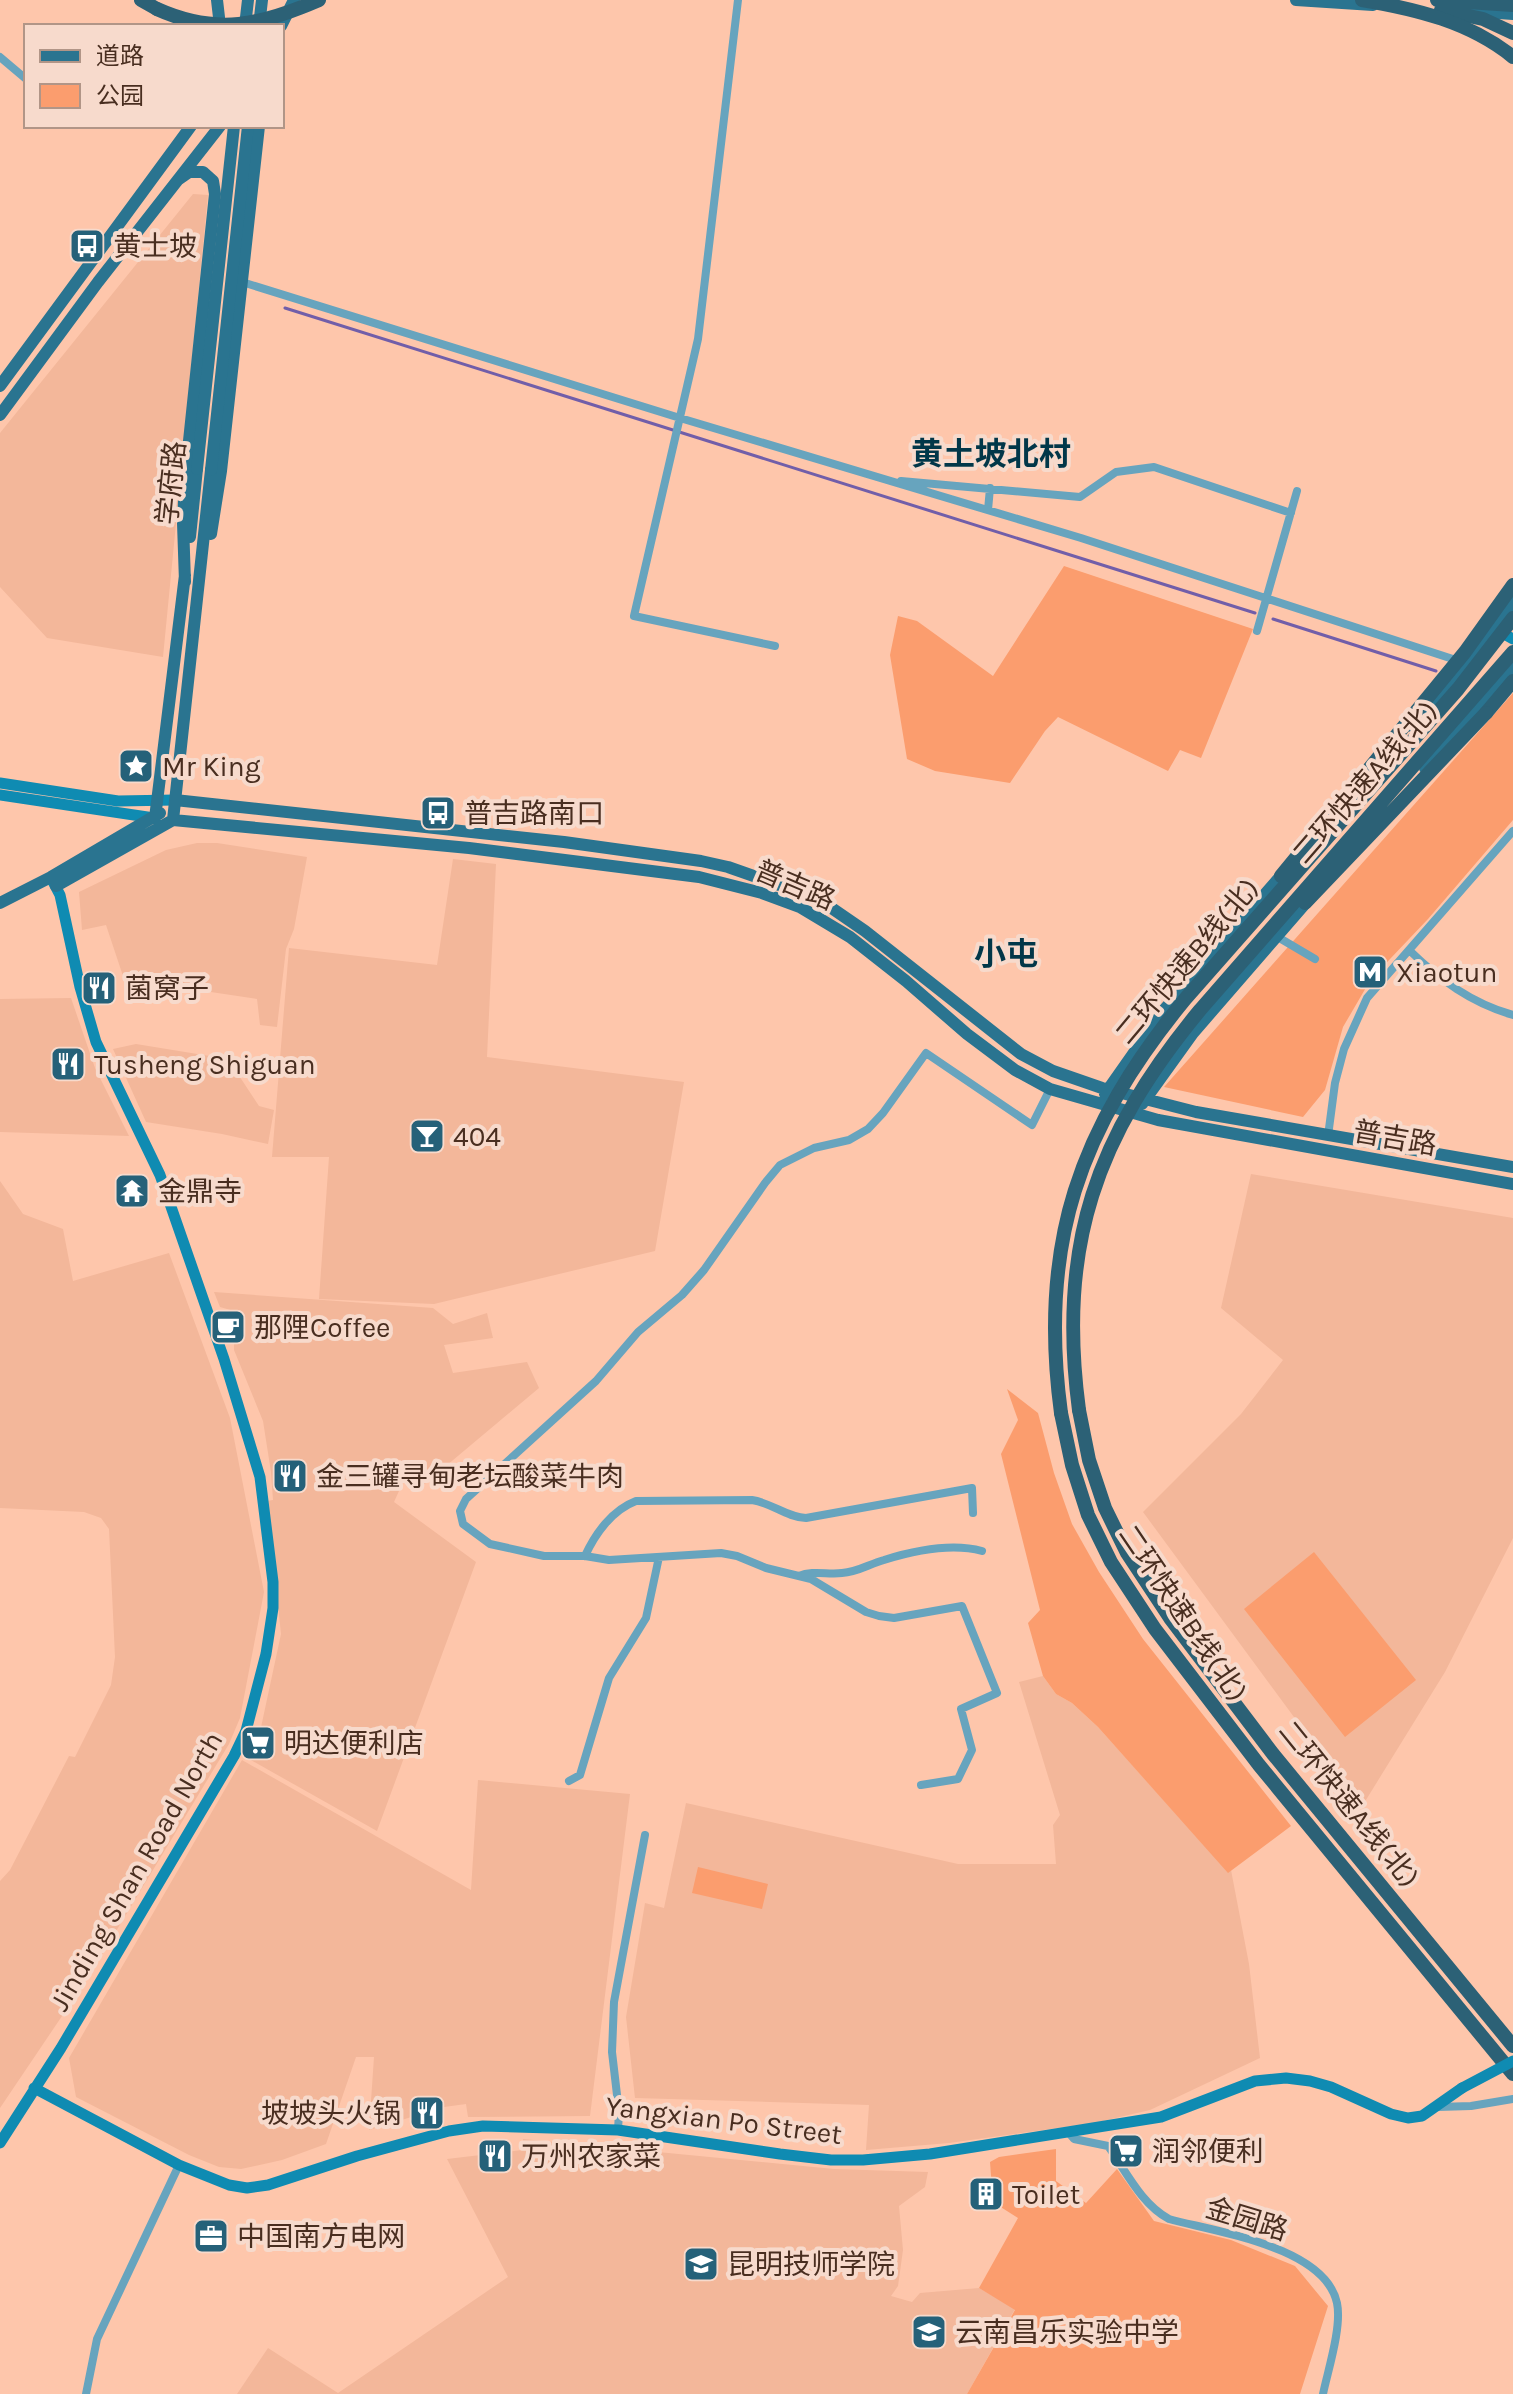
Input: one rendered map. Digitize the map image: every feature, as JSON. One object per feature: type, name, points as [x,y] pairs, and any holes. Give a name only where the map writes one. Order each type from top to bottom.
[{"type":"highway","points":[[141,0],[182,19],[222,24]]},
{"type":"highway","points":[[236,24],[274,18],[319,0]]},
{"type":"highway","points":[[1362,0],[1441,18],[1477,34],[1513,57]]},
{"type":"highway","points":[[1487,0],[1513,9]]},
{"type":"highway","points":[[1439,5],[1513,9]]},
{"type":"highway","points":[[1439,5],[1483,19],[1513,33]]},
{"type":"highway","points":[[1171,1016],[1332,812],[1465,652],[1513,585]]},
{"type":"highway","name":"二环快速B线(北)","points":[[1511,612],[1458,689],[1171,1016],[1133,1067],[1103,1117],[1084,1159],[1070,1203],[1058,1264],[1054,1311],[1055,1361],[1061,1413],[1072,1465],[1088,1515],[1111,1562],[1147,1617],[1259,1765],[1513,2074]]},
{"type":"highway","name":"二环快速A线(北)","points":[[1513,652],[1186,1027],[1148,1078],[1120,1125],[1101,1166],[1087,1208],[1077,1256],[1073,1312],[1079,1410],[1096,1484],[1115,1531],[1170,1618],[1273,1754],[1513,2046]]},
{"type":"highway","points":[[1186,1027],[1406,799],[1513,681]]},
{"type":"main road","points":[[217,0],[220,24]]},
{"type":"main road","points":[[245,24],[248,0]]},
{"type":"main road","points":[[259,24],[262,0]]},
{"type":"main road","points":[[282,24],[294,0]]},
{"type":"main road","points":[[1296,0],[1439,5]]},
{"type":"main road","points":[[0,386],[190,128]]},
{"type":"main road","points":[[0,415],[218,128]]},
{"type":"main road","name":"学府路","points":[[155,818],[185,582],[234,128]]},
{"type":"main road","name":"学府路","points":[[173,820],[248,128]]},
{"type":"main road","name":"学府路","points":[[198,583],[221,471],[259,128]]},
{"type":"main road","points":[[179,179],[193,171],[208,175],[215,189],[184,491],[185,582]]},
{"type":"main road","points":[[213,217],[221,208],[234,207],[245,212],[249,220]]},
{"type":"main road","points":[[1100,1103],[1137,1045],[1179,992],[1511,612]]},
{"type":"main road","points":[[1137,1114],[1193,1033],[1513,665]]},
{"type":"main road","points":[[53,882],[155,818],[175,800]]},
{"type":"main road","name":"普吉路","points":[[175,800],[564,842],[728,867],[766,878],[822,904],[865,931],[1021,1054],[1053,1071],[1145,1100],[1196,1112],[1513,1167]]},
{"type":"main road","points":[[0,903],[53,882],[173,820]]},
{"type":"main road","name":"普吉路","points":[[173,820],[469,848],[699,877],[762,893],[800,907],[850,937],[967,1034],[1015,1070],[1050,1089],[1158,1120],[1513,1184]]},
{"type":"street","points":[[738,0],[698,339],[634,616],[775,646]]},
{"type":"street","points":[[0,57],[24,77]]},
{"type":"street","points":[[242,282],[679,420],[988,510],[1467,664]]},
{"type":"street","points":[[893,480],[1080,497],[1116,472],[1154,467],[1291,513]]},
{"type":"street","points":[[988,510],[990,488]]},
{"type":"street","points":[[1257,631],[1297,491]]},
{"type":"street","points":[[1494,628],[1513,639]]},
{"type":"street","name":"普吉路","points":[[0,783],[118,801],[175,800]]},
{"type":"street","name":"普吉路","points":[[0,795],[173,820]]},
{"type":"street","points":[[1328,1136],[1335,1083],[1354,1023],[1367,998],[1513,831]]},
{"type":"street","name":"Jinding Shan Road North","points":[[0,2143],[61,2048],[234,1756],[246,1731],[266,1654],[273,1608],[273,1582],[260,1477],[248,1430],[160,1175],[96,1042],[80,987],[60,895],[53,882]]},
{"type":"street","points":[[1276,936],[1315,959]]},
{"type":"street","points":[[1409,950],[1454,989],[1475,1001],[1513,1015]]},
{"type":"street","points":[[921,1785],[958,1779],[972,1750],[961,1709],[997,1693],[962,1606],[894,1618],[879,1616],[866,1612],[811,1579],[721,1553],[609,1560],[585,1556],[544,1556],[490,1544],[463,1524],[460,1511],[466,1499],[596,1381],[638,1332],[682,1295],[704,1270],[780,1165],[814,1148],[849,1140],[868,1129],[926,1053],[1032,1125],[1050,1089]]},
{"type":"street","points":[[585,1556],[598,1530],[636,1501],[752,1500],[764,1502],[795,1517],[806,1518],[972,1488],[973,1513]]},
{"type":"street","points":[[799,1576],[842,1573],[895,1557],[957,1547],[982,1551]]},
{"type":"street","points":[[569,1781],[580,1775],[609,1678],[646,1618],[659,1557]]},
{"type":"street","points":[[618,2130],[612,2052],[614,2002],[645,1835]]},
{"type":"street","name":"Yangxian Po Street","points":[[34,2088],[179,2165],[229,2185],[247,2188],[268,2185],[418,2139],[483,2126],[618,2130],[831,2160],[930,2154],[1161,2117],[1255,2081],[1286,2078],[1331,2087],[1391,2114],[1408,2118],[1422,2116],[1462,2088],[1513,2061]]},
{"type":"street","points":[[1438,2107],[1471,2106],[1513,2099]]},
{"type":"street","name":"金园路","points":[[1068,2132],[1074,2139],[1108,2146],[1157,2213],[1300,2258],[1320,2272],[1334,2291],[1338,2307],[1323,2394]]},
{"type":"street","points":[[86,2394],[97,2339],[179,2165]]},
{"type":"shaded area","points":[[193,194],[208,195],[163,657],[47,638],[0,587],[0,433]]},
{"type":"shaded area","points":[[197,843],[217,843],[307,857],[294,929],[286,949],[277,1027],[260,1025],[257,999],[124,979],[106,925],[82,930],[79,892],[166,850]]},
{"type":"shaded area","points":[[453,859],[496,864],[487,1057],[684,1082],[655,1251],[434,1304],[319,1299],[329,1157],[272,1157],[289,948],[437,965]]},
{"type":"shaded area","points":[[71,998],[95,1068],[129,1136],[0,1132],[0,999]]},
{"type":"shaded area","points":[[136,1044],[228,1059],[259,1106],[274,1110],[268,1144],[146,1122],[113,1049]]},
{"type":"shaded area","points":[[1251,1174],[1513,1218],[1513,1538],[1445,1672],[1361,1808],[1143,1512],[1241,1414],[1283,1360],[1221,1308]]},
{"type":"shaded area","points":[[0,1181],[23,1214],[63,1229],[73,1281],[169,1253],[230,1418],[264,1592],[240,1718],[229,1744],[89,1976],[0,2108],[0,1881],[10,1870],[69,1756],[75,1757],[111,1685],[115,1657],[109,1529],[101,1518],[84,1512],[0,1508]]},
{"type":"shaded area","points":[[214,1292],[433,1308],[453,1324],[487,1313],[493,1338],[444,1345],[453,1373],[527,1362],[539,1388],[415,1492],[403,1482],[394,1502],[476,1562],[377,1831],[249,1759],[260,1732],[281,1634],[267,1501],[273,1500],[271,1472],[263,1421],[234,1350],[234,1311],[220,1307]]},
{"type":"shaded area","points":[[1043,1676],[1056,1694],[1072,1703],[1098,1727],[1228,1872],[1231,1870],[1249,1964],[1260,2058],[1150,2110],[1094,2123],[949,2143],[866,2150],[869,2105],[635,2098],[626,2017],[645,1903],[664,1908],[686,1803],[958,1864],[1056,1864],[1053,1825],[1060,1815],[1019,1682]]},
{"type":"shaded area","points":[[242,1760],[471,1890],[478,1780],[630,1794],[590,2116],[468,2117],[466,2104],[444,2107],[369,2130],[374,2057],[356,2057],[326,2144],[282,2160],[241,2169],[219,2167],[189,2155],[76,2097],[69,2058]]},
{"type":"shaded area","name":"昆明技师学院","points":[[523,2139],[834,2169],[928,2172],[925,2187],[899,2206],[903,2250],[898,2286],[891,2296],[912,2302],[920,2293],[979,2288],[1015,2309],[967,2394],[237,2394],[268,2348],[338,2393],[508,2277],[447,2159],[522,2150]]},
{"type":"green space","points":[[1064,566],[1253,629],[1201,758],[1180,750],[1168,771],[1058,717],[1010,783],[935,771],[907,759],[890,655],[898,616],[917,621],[993,676]]},
{"type":"green space","points":[[1513,693],[1513,820],[1428,919],[1371,979],[1343,1027],[1325,1090],[1303,1117],[1164,1087]]},
{"type":"green space","points":[[1007,1389],[1038,1413],[1072,1524],[1099,1572],[1143,1639],[1291,1826],[1228,1873],[1098,1727],[1072,1703],[1056,1694],[1043,1676],[1028,1623],[1040,1610],[1001,1454],[1018,1420]]},
{"type":"green space","points":[[1314,1552],[1416,1680],[1345,1737],[1244,1609]]},
{"type":"green space","points":[[698,1867],[768,1884],[762,1909],[692,1893]]},
{"type":"green space","points":[[1056,2149],[1056,2181],[1086,2203],[1117,2169],[1154,2221],[1231,2240],[1295,2266],[1328,2306],[1300,2394],[967,2394],[1015,2310],[979,2288],[1018,2218],[988,2199],[992,2189],[990,2162],[999,2157]]},
{"type":"waterway","points":[[285,308],[1255,613]]},
{"type":"waterway","points":[[1273,619],[1436,671]]},
{"type":"place","name":"黄士坡","points":[[87,246]]},
{"type":"place","name":"Mr King","points":[[136,766]]},
{"type":"place","name":"普吉路南口","points":[[438,813]]},
{"type":"place","name":"Xiaotun","points":[[1370,972]]},
{"type":"place","name":"菌窝子","points":[[99,988]]},
{"type":"place","name":"Tusheng Shiguan","points":[[68,1064]]},
{"type":"place","name":"404","points":[[427,1136]]},
{"type":"place","name":"金鼎寺","points":[[132,1191]]},
{"type":"place","name":"那䧉Coffee","points":[[228,1327]]},
{"type":"place","name":"金三罐寻甸老坛酸菜牛肉","points":[[290,1476]]},
{"type":"place","name":"明达便利店","points":[[258,1743]]},
{"type":"place","name":"坡坡头火锅","points":[[427,2113]]},
{"type":"place","name":"润邻便利","points":[[1126,2151]]},
{"type":"place","name":"万州农家菜","points":[[495,2156]]},
{"type":"place","name":"Toilet","points":[[986,2194]]},
{"type":"place","name":"中国南方电网","points":[[211,2236]]},
{"type":"place","name":"昆明技师学院","points":[[701,2264]]},
{"type":"place","name":"云南昌乐实验中学","points":[[929,2332]]},
{"type":"district","name":"黄土坡北村","points":[[991,454]]},
{"type":"district","name":"小屯","points":[[1006,954]]}]
